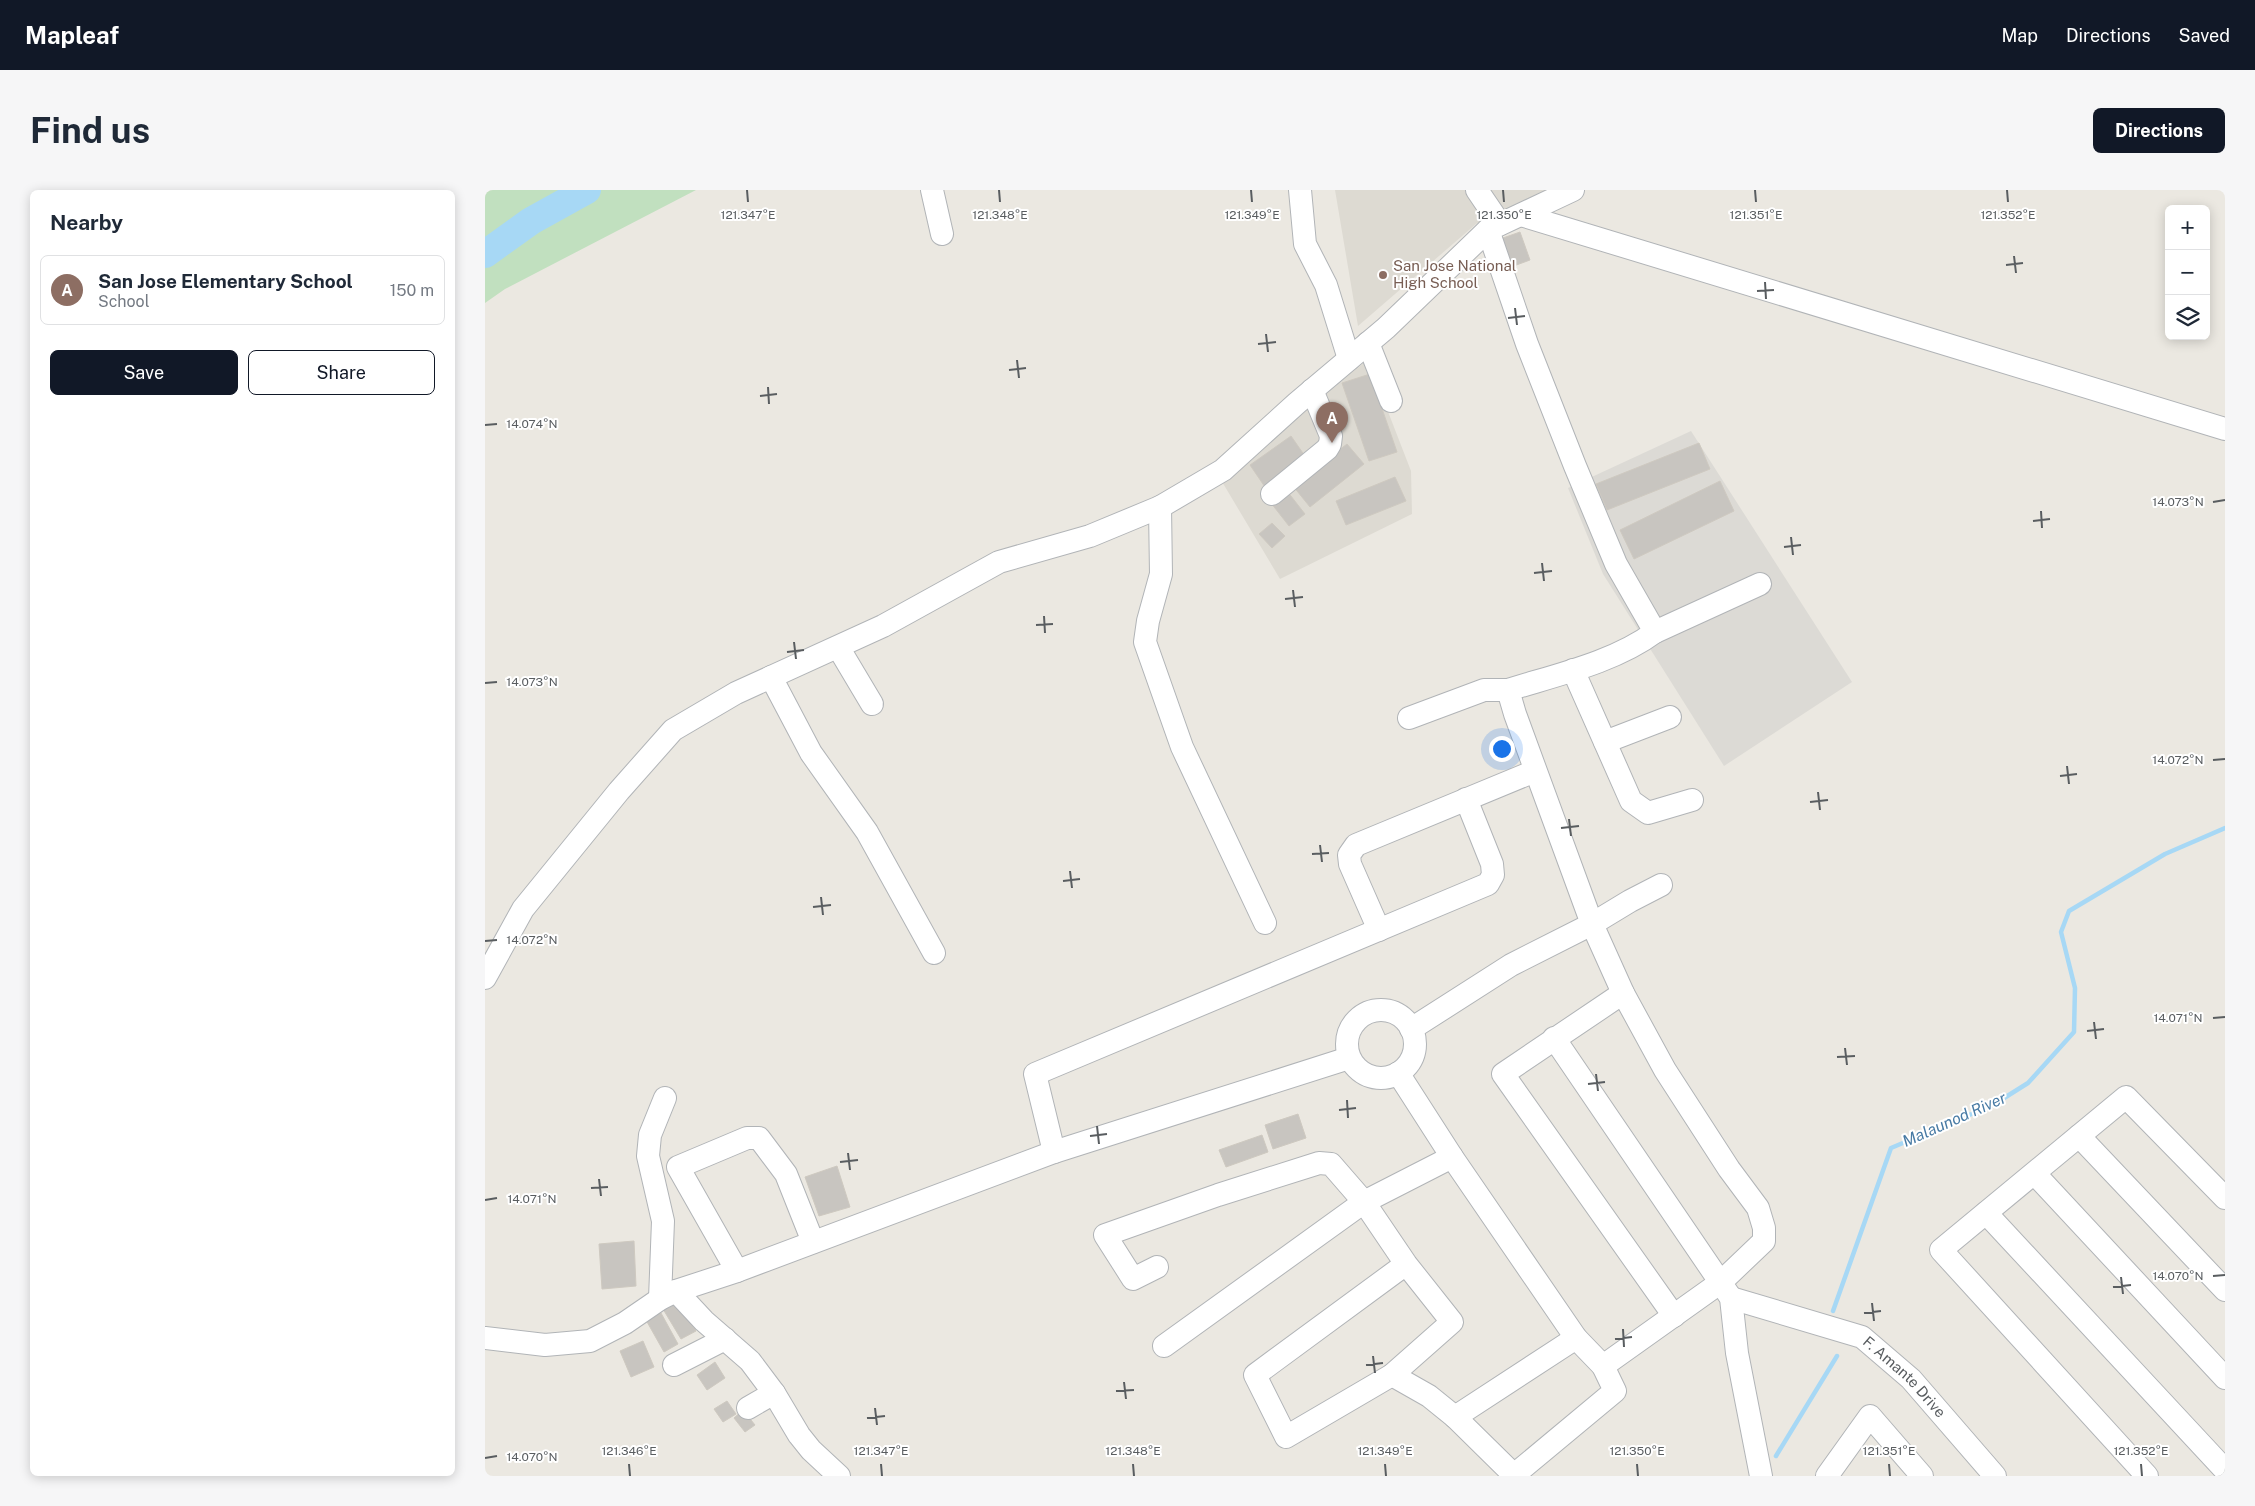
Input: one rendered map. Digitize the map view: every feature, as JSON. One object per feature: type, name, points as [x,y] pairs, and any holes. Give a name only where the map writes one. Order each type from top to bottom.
[{"type":"street","points":[[932,190],[941,234]]},
{"type":"street","points":[[1300,190],[1305,244],[1326,285],[1349,359]]},
{"type":"street","points":[[1477,190],[1494,227],[1527,344],[1575,466],[1616,564],[1655,632]]},
{"type":"street","points":[[485,978],[523,909],[619,791],[673,730],[736,693],[883,626],[999,562],[1090,536],[1160,507],[1223,470],[1312,390],[1368,343],[1494,227],[1573,190]]},
{"type":"street","points":[[1521,215],[2225,429]]},
{"type":"street","points":[[1368,343],[1391,401]]},
{"type":"street","points":[[1272,494],[1327,449],[1330,444],[1331,436],[1312,390]]},
{"type":"street","points":[[1160,507],[1161,574],[1148,620],[1145,642],[1182,747],[1265,923]]},
{"type":"street","points":[[1409,718],[1484,690],[1508,690],[1573,670],[1639,645],[1655,632],[1760,584]]},
{"type":"street","points":[[838,647],[872,704]]},
{"type":"street","points":[[1573,670],[1631,801],[1648,813],[1692,800]]},
{"type":"street","points":[[771,677],[811,753],[867,832],[934,953]]},
{"type":"street","points":[[1508,690],[1535,771],[1592,924],[1623,993],[1665,1070],[1729,1169],[1758,1208],[1765,1228],[1764,1242],[1726,1290],[1674,1316],[1603,1366]]},
{"type":"street","points":[[1605,742],[1671,717]]},
{"type":"street","points":[[1379,930],[1349,864],[1349,855],[1356,846],[1535,771]]},
{"type":"street","points":[[1054,1152],[1035,1074],[1488,884],[1493,876],[1492,864],[1466,799]]},
{"type":"street","points":[[1411,1029],[1511,965],[1592,924],[1631,900],[1661,885]]},
{"type":"street","points":[[1623,993],[1503,1074],[1674,1316]]},
{"type":"street","points":[[1383,1010],[1395,1013],[1405,1020],[1411,1029],[1415,1039],[1411,1059],[1406,1067],[1398,1073],[1376,1078],[1356,1068],[1349,1058],[1347,1035],[1353,1024],[1361,1016],[1371,1011],[1383,1010]]},
{"type":"street","points":[[1554,1038],[1726,1290],[1744,1395],[1761,1476]]},
{"type":"street","points":[[485,1338],[545,1345],[590,1341],[625,1323],[668,1295],[1054,1152],[1349,1058]]},
{"type":"street","points":[[1391,1375],[1429,1396],[1455,1417],[1515,1476],[1615,1391],[1603,1366],[1576,1338],[1452,1157],[1398,1073]]},
{"type":"street","points":[[2147,1476],[1941,1250],[2126,1097],[2225,1198]]},
{"type":"street","points":[[665,1098],[650,1135],[648,1156],[663,1221],[668,1295],[750,1361],[774,1394],[799,1435],[811,1450],[839,1476]]},
{"type":"street","points":[[2079,1136],[2225,1290]]},
{"type":"street","points":[[737,1271],[678,1167],[747,1138],[759,1138],[786,1174],[813,1242]]},
{"type":"street","points":[[1164,1346],[1364,1202],[1452,1157]]},
{"type":"street","points":[[1157,1267],[1133,1279],[1105,1235],[1218,1195],[1319,1163],[1331,1164],[1364,1202],[1406,1264],[1452,1322],[1391,1375],[1286,1436],[1255,1375],[1406,1264]]},
{"type":"street","points":[[2035,1174],[2225,1378]]},
{"type":"street","points":[[1986,1213],[2225,1470]]},
{"type":"street","name":"F. Amante Drive","points":[[1726,1290],[1862,1337],[1911,1379],[1995,1476]]},
{"type":"street","points":[[1455,1417],[1576,1338]]},
{"type":"street","points":[[674,1365],[725,1339]]},
{"type":"street","points":[[749,1408],[774,1394]]},
{"type":"street","points":[[1829,1475],[1870,1416],[1922,1476]]},
{"type":"shaded area","name":"San Jose National High School","points":[[1335,190],[1547,190],[1476,224],[1358,326]]},
{"type":"shaded area","points":[[1368,360],[1411,471],[1412,514],[1280,579],[1221,480],[1296,414]]},
{"type":"shaded area","points":[[1691,431],[1852,682],[1724,766],[1603,574],[1568,488]]},
{"type":"green space","points":[[485,190],[696,190],[505,289],[485,303]]},
{"type":"building","points":[[1520,232],[1530,260],[1511,267],[1500,239]]},
{"type":"building","points":[[1370,374],[1397,452],[1369,461],[1342,383]]},
{"type":"building","points":[[1291,436],[1307,459],[1265,487],[1250,465]]},
{"type":"building","points":[[1699,443],[1710,469],[1607,510],[1596,484]]},
{"type":"building","points":[[1347,444],[1364,464],[1310,507],[1293,486]]},
{"type":"building","points":[[1395,477],[1406,501],[1346,525],[1336,501]]},
{"type":"building","points":[[1720,481],[1734,511],[1634,559],[1620,530]]},
{"type":"building","points":[[1287,491],[1305,514],[1289,526],[1271,503]]},
{"type":"building","points":[[1272,523],[1285,536],[1272,548],[1259,534]]},
{"type":"building","points":[[1298,1114],[1306,1138],[1273,1149],[1265,1125]]},
{"type":"building","points":[[1262,1135],[1268,1152],[1226,1167],[1219,1150]]},
{"type":"building","points":[[837,1166],[850,1207],[819,1216],[805,1177]]},
{"type":"building","points":[[634,1241],[636,1286],[602,1289],[599,1244]]},
{"type":"building","points":[[678,1301],[696,1331],[681,1339],[663,1309]]},
{"type":"building","points":[[661,1313],[678,1344],[664,1352],[646,1320]]},
{"type":"building","points":[[643,1341],[654,1367],[631,1377],[620,1351]]},
{"type":"building","points":[[715,1362],[725,1378],[707,1390],[697,1375]]},
{"type":"building","points":[[727,1401],[736,1414],[723,1422],[714,1409]]},
{"type":"building","points":[[743,1410],[755,1425],[745,1432],[734,1418]]},
{"type":"waterway","points":[[485,254],[531,221],[587,190]]},
{"type":"waterway","name":"Malaunod River","points":[[1833,1311],[1891,1148],[1993,1105],[2028,1083],[2074,1032],[2075,988],[2061,932],[2069,911],[2165,854],[2225,828]]},
{"type":"waterway","name":"Malaunod River","points":[[1776,1456],[1837,1356]]},
{"type":"place","name":"San Jose National High School","points":[[1383,275]]},
{"type":"place","name":"San Jose Elementary School","points":[[1332,443]]}]
